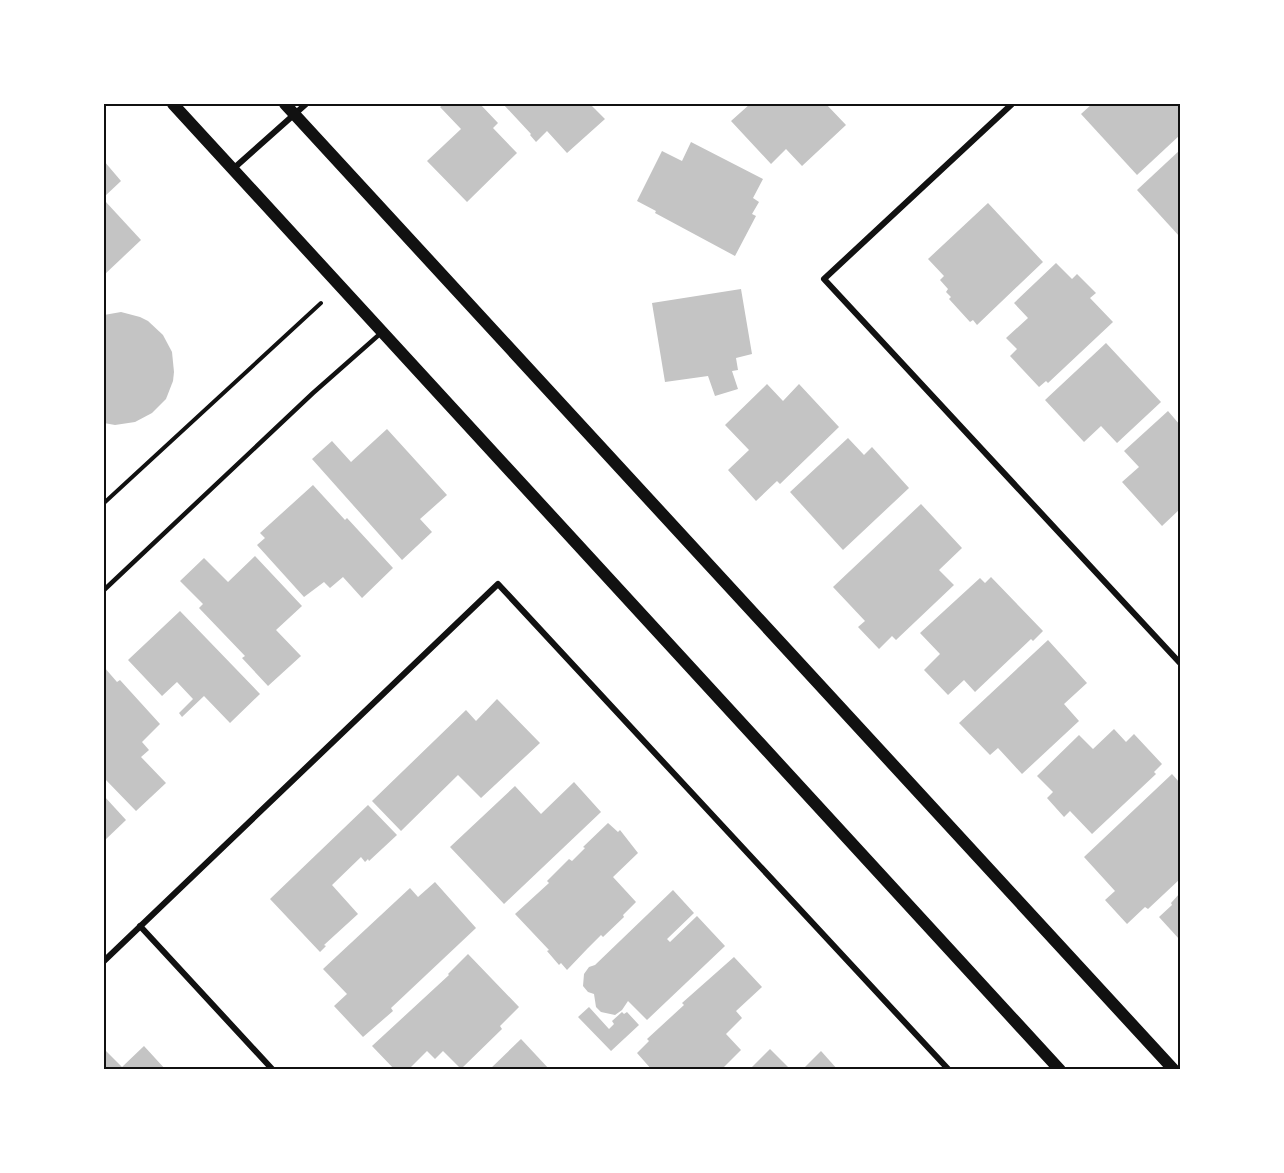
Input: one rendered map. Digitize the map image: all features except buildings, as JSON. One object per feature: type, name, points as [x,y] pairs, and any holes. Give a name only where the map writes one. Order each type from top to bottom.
[{"type":"main road","points":[[173,104],[1060,1070]]},
{"type":"main road","points":[[285,104],[1174,1070]]},
{"type":"street","points":[[233,169],[306,104]]},
{"type":"street","points":[[1012,104],[824,279],[1180,663]]},
{"type":"street","points":[[104,961],[498,584],[949,1070]]},
{"type":"street","points":[[140,926],[273,1070]]},
{"type":"lane","points":[[104,590],[313,393],[383,331]]},
{"type":"path","points":[[104,503],[340,285]]}]
